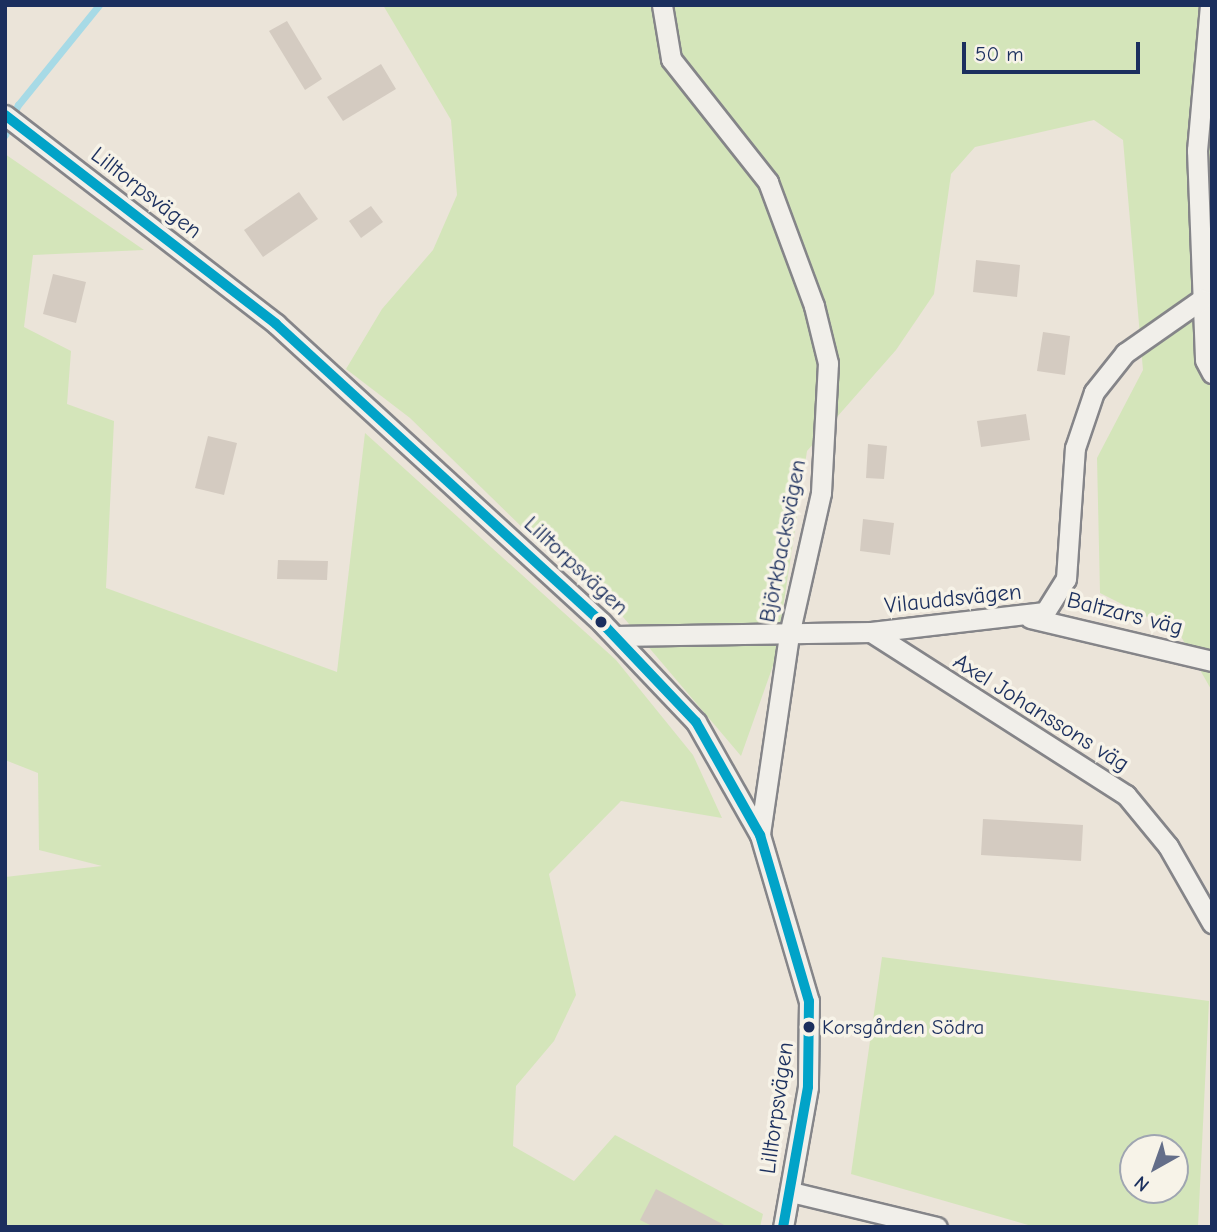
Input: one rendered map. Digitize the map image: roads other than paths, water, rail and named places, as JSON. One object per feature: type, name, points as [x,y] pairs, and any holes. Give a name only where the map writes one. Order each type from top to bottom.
[{"type":"street","name":"Björkbacksvägen","points":[[662,5],[671,59],[768,182],[814,306],[828,363],[821,493],[789,635],[760,835]]},
{"type":"street","points":[[1210,5],[1198,99],[1205,360],[1212,373]]},
{"type":"street","name":"Lilltorpsvägen","points":[[5,115],[276,324],[615,636],[696,722],[760,835],[809,1001],[813,1042],[783,1227]]},
{"type":"street","name":"Vilauddsvägen","points":[[615,636],[871,632],[1026,617],[1055,605],[1066,579],[1074,448],[1094,392],[1125,353],[1202,299]]},
{"type":"street","name":"Baltzars väg","points":[[1026,617],[1212,660]]},
{"type":"street","name":"Axel Johanssons väg","points":[[871,632],[1126,795],[1168,846],[1212,923]]},
{"type":"street","points":[[790,1192],[937,1227]]},
{"type":"waterway","points":[[5,135],[18,105],[99,5]]},
{"type":"place","name":"Korsgården Södra","points":[[809,1027]]}]
